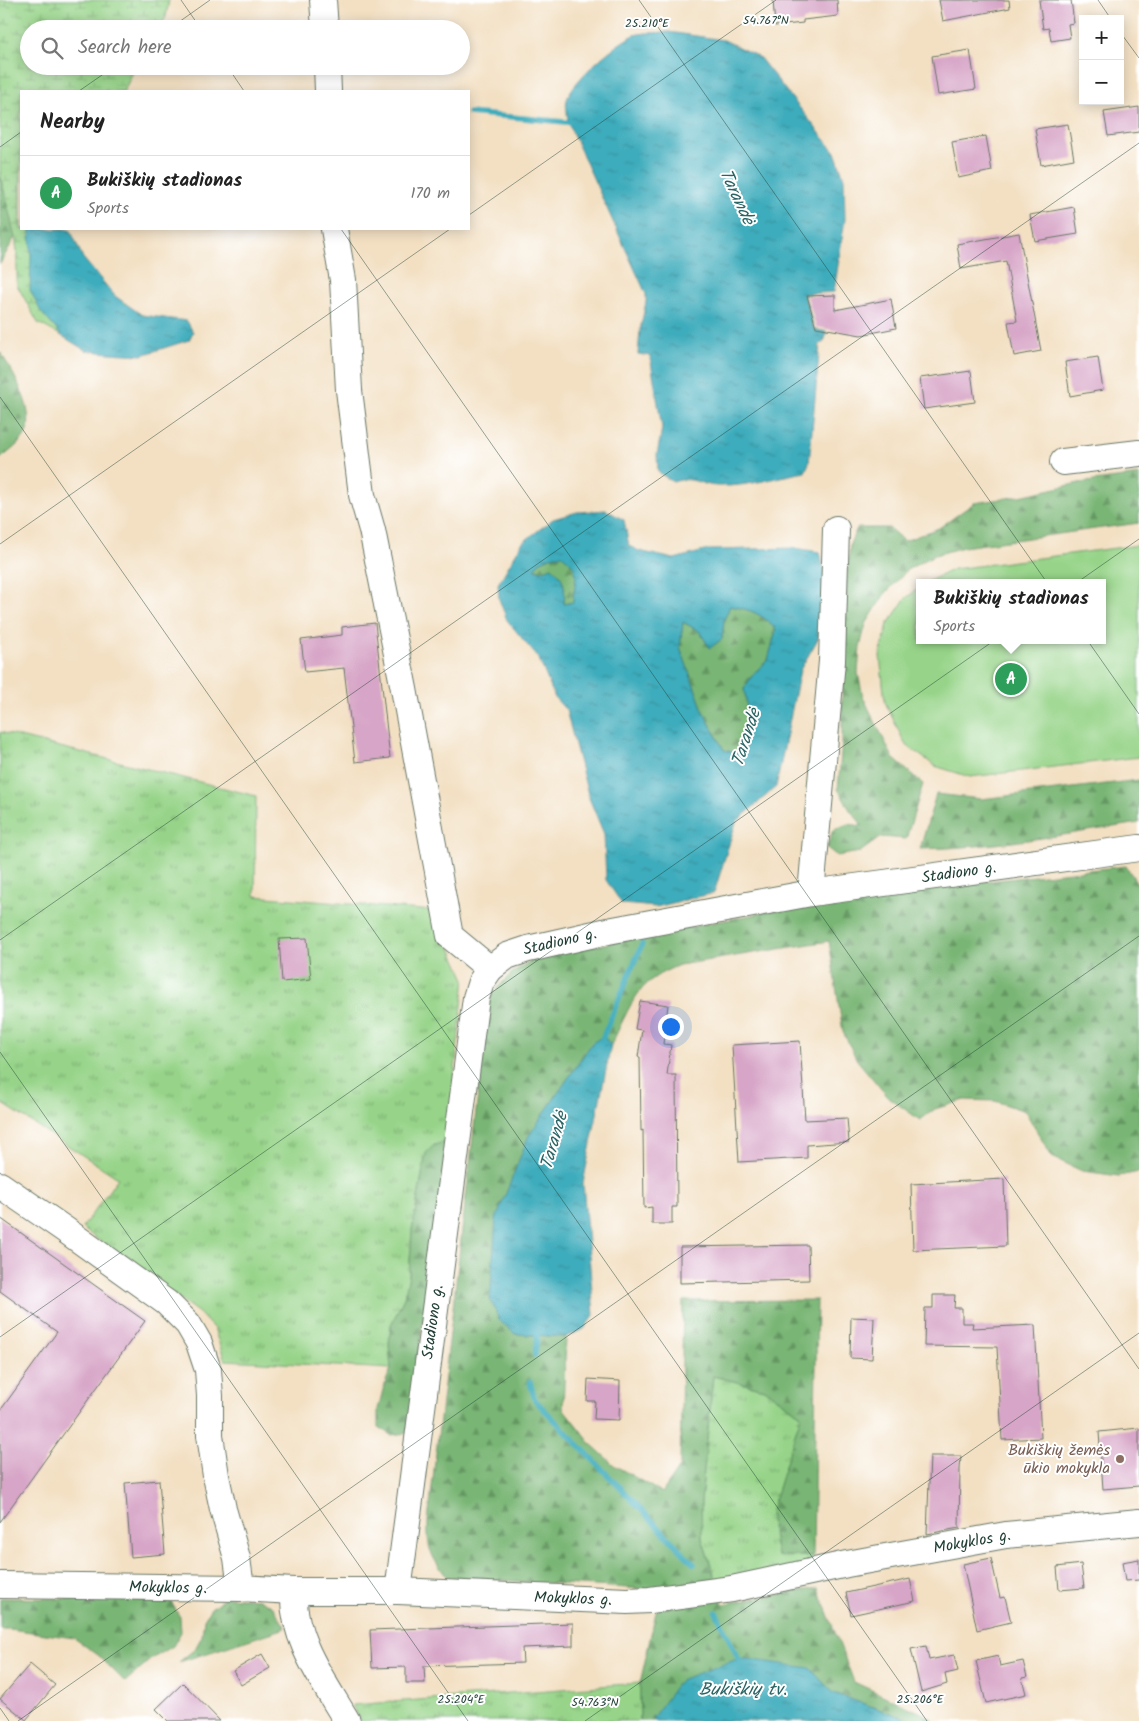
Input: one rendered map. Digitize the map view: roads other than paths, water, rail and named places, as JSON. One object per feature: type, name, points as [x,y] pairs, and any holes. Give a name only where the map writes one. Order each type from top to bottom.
[{"type":"street","points":[[323,0],[324,20]]},
{"type":"street","points":[[327,75],[328,90]]},
{"type":"street","points":[[334,230],[343,280],[349,390],[362,495],[372,530],[404,689],[450,936],[490,969]]},
{"type":"street","points":[[1063,462],[1139,453]]},
{"type":"street","points":[[811,893],[832,661],[836,529]]},
{"type":"street","name":"Stadiono g.","points":[[398,1591],[476,998],[482,982],[490,969],[507,956],[528,948],[811,893],[1139,848]]},
{"type":"street","points":[[0,1185],[167,1303],[188,1324],[200,1343],[208,1370],[210,1435],[216,1476],[222,1509],[237,1558],[241,1588]]},
{"type":"street","name":"Mokyklos g.","points":[[0,1585],[241,1588],[294,1591],[398,1591],[581,1600],[650,1600],[732,1589],[847,1564],[1006,1535],[1139,1522]]},
{"type":"street","points":[[294,1591],[295,1619],[304,1644],[347,1721]]},
{"type":"water","points":[[669,32],[724,40],[759,57],[835,152],[844,178],[845,219],[834,292],[804,294],[814,329],[827,332],[824,342],[820,344],[809,463],[805,472],[751,483],[712,486],[692,480],[673,482],[658,472],[657,455],[662,428],[650,356],[638,354],[646,294],[568,123],[566,104],[571,91],[578,82],[598,61],[620,43],[638,34]]},
{"type":"water","points":[[30,230],[70,230],[83,258],[115,296],[142,315],[187,321],[193,332],[189,340],[142,355],[85,350],[62,336],[41,312],[30,290]]},
{"type":"water","points":[[606,510],[624,520],[629,546],[639,551],[674,559],[708,550],[795,548],[820,552],[828,588],[823,630],[800,670],[776,787],[736,822],[714,893],[656,907],[622,904],[606,880],[604,834],[589,798],[566,710],[555,698],[539,659],[507,620],[499,599],[498,584],[522,543],[553,519],[577,512]],"holes":[[[555,555],[562,555],[569,560],[575,571],[573,602],[564,604],[562,579],[552,567],[541,571],[535,569],[539,562]],[[730,606],[756,613],[776,630],[768,660],[754,673],[744,689],[747,705],[747,722],[740,754],[724,750],[704,713],[680,647],[683,622],[699,631],[710,648],[722,639],[724,620]]]},
{"type":"water","points":[[603,1036],[611,1045],[583,1183],[594,1315],[584,1329],[566,1337],[515,1334],[500,1321],[490,1299],[496,1219],[528,1137],[592,1043]]},
{"type":"water","name":"Bukiškių tv.","points":[[740,1658],[810,1668],[833,1693],[904,1718],[907,1721],[653,1721],[653,1717],[680,1680]]},
{"type":"waterway","name":"Tarandė","points":[[470,113],[576,123]]},
{"type":"waterway","name":"Tarandė","points":[[600,1044],[642,944]]},
{"type":"waterway","name":"Tarandė","points":[[535,1355],[538,1328]]},
{"type":"waterway","name":"Tarandė","points":[[530,1382],[535,1400],[694,1564]]},
{"type":"waterway","name":"Tarandė","points":[[716,1612],[741,1664]]},
{"type":"place","name":"Bukiškių stadionas","points":[[1011,679]]},
{"type":"place","name":"Bukiškių žemės ūkio mokykla","points":[[1120,1459]]}]
